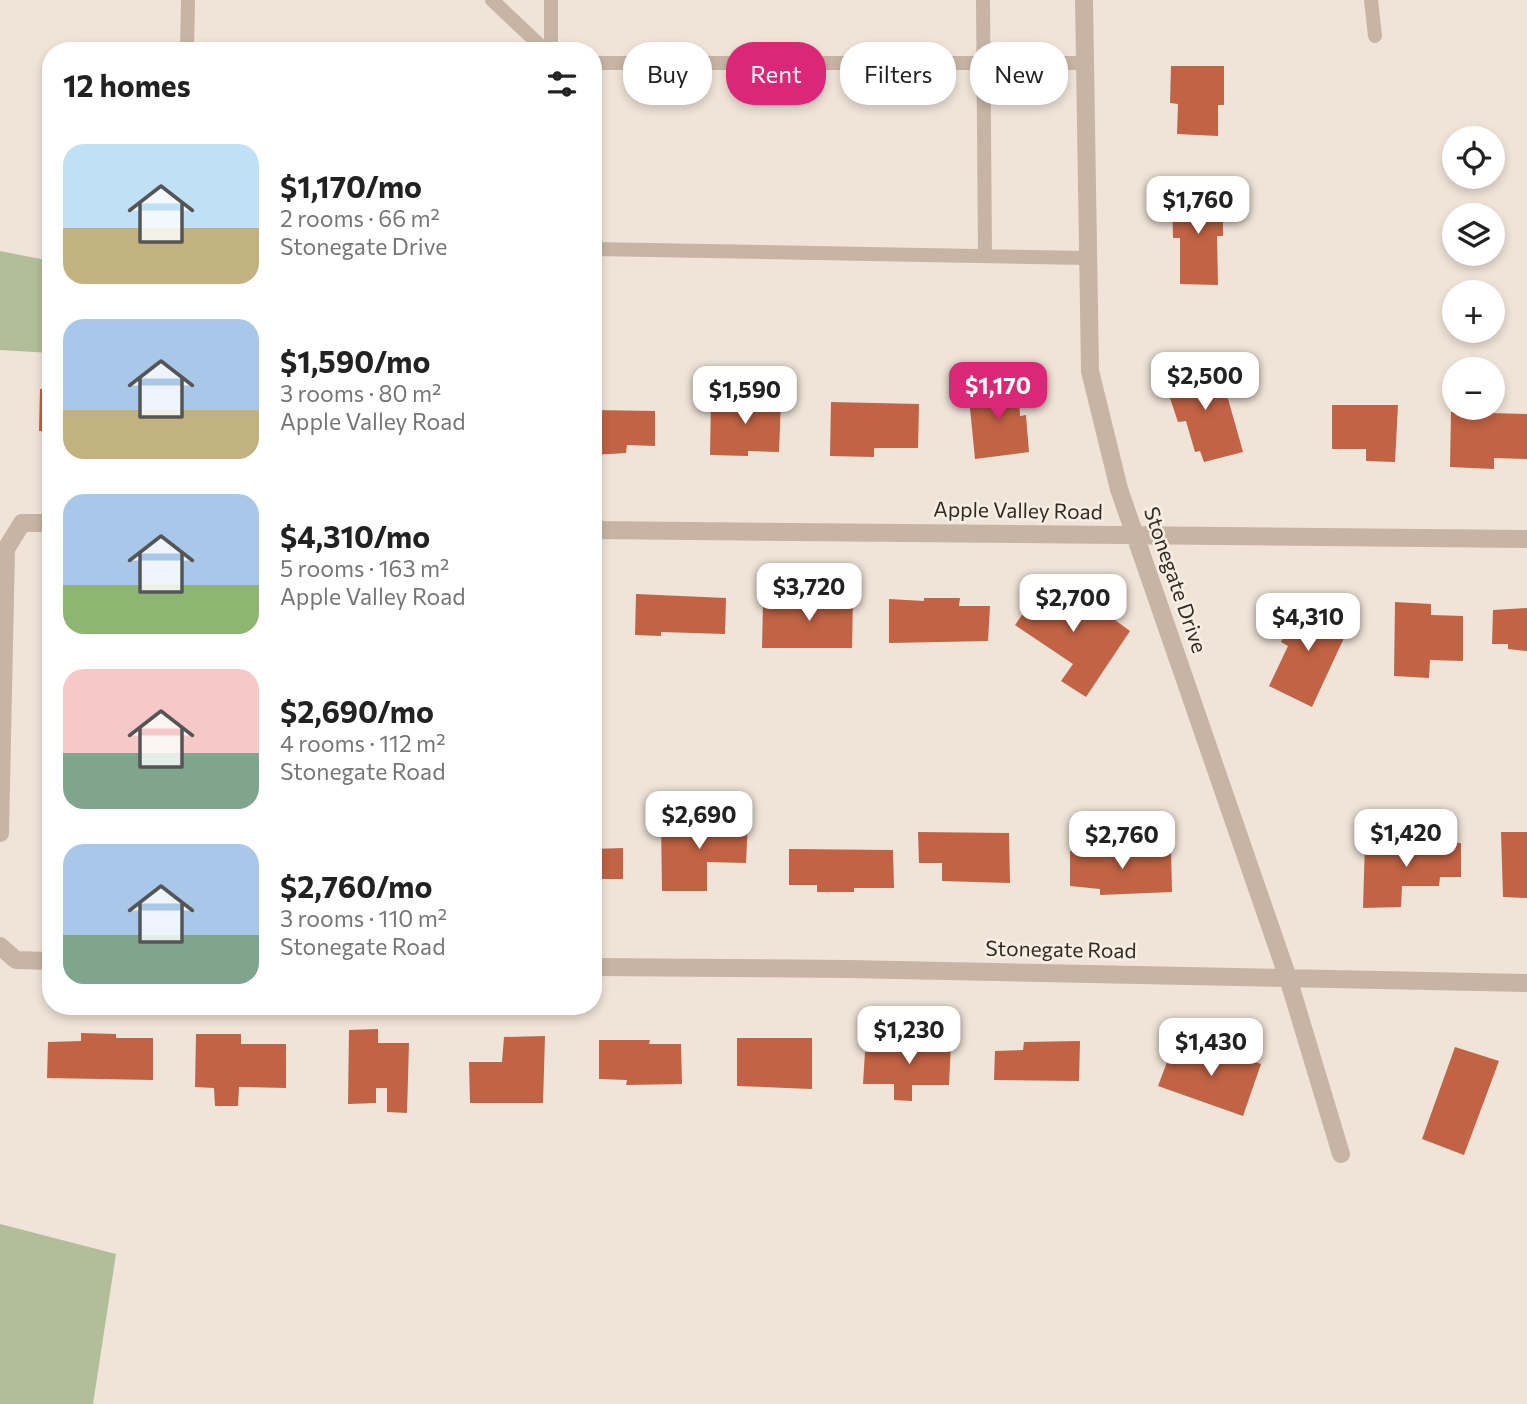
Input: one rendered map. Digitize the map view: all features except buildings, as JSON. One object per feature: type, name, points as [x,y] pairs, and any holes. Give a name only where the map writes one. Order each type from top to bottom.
[{"type":"street","name":"Stonegate Drive","points":[[1084,0],[1090,371],[1119,489],[1288,978],[1341,1154]]},
{"type":"street","points":[[0,833],[6,549],[22,523],[42,523]]},
{"type":"street","name":"Apple Valley Road","points":[[602,530],[1527,539]]},
{"type":"street","points":[[0,946],[16,960],[42,961]]},
{"type":"street","name":"Stonegate Road","points":[[602,967],[1527,984]]},
{"type":"lane","points":[[187,42],[188,0]]},
{"type":"lane","points":[[492,0],[539,42]]},
{"type":"lane","points":[[549,42],[551,0]]},
{"type":"lane","points":[[983,0],[984,42]]},
{"type":"lane","points":[[1371,0],[1375,36]]},
{"type":"lane","points":[[602,63],[970,63]]},
{"type":"lane","points":[[1068,63],[1085,63]]},
{"type":"lane","points":[[984,105],[985,256]]},
{"type":"lane","points":[[602,249],[1088,258]]},
{"type":"green space","points":[[0,251],[42,259],[42,352],[0,350]]},
{"type":"green space","points":[[0,1224],[116,1254],[93,1404],[0,1404]]}]
